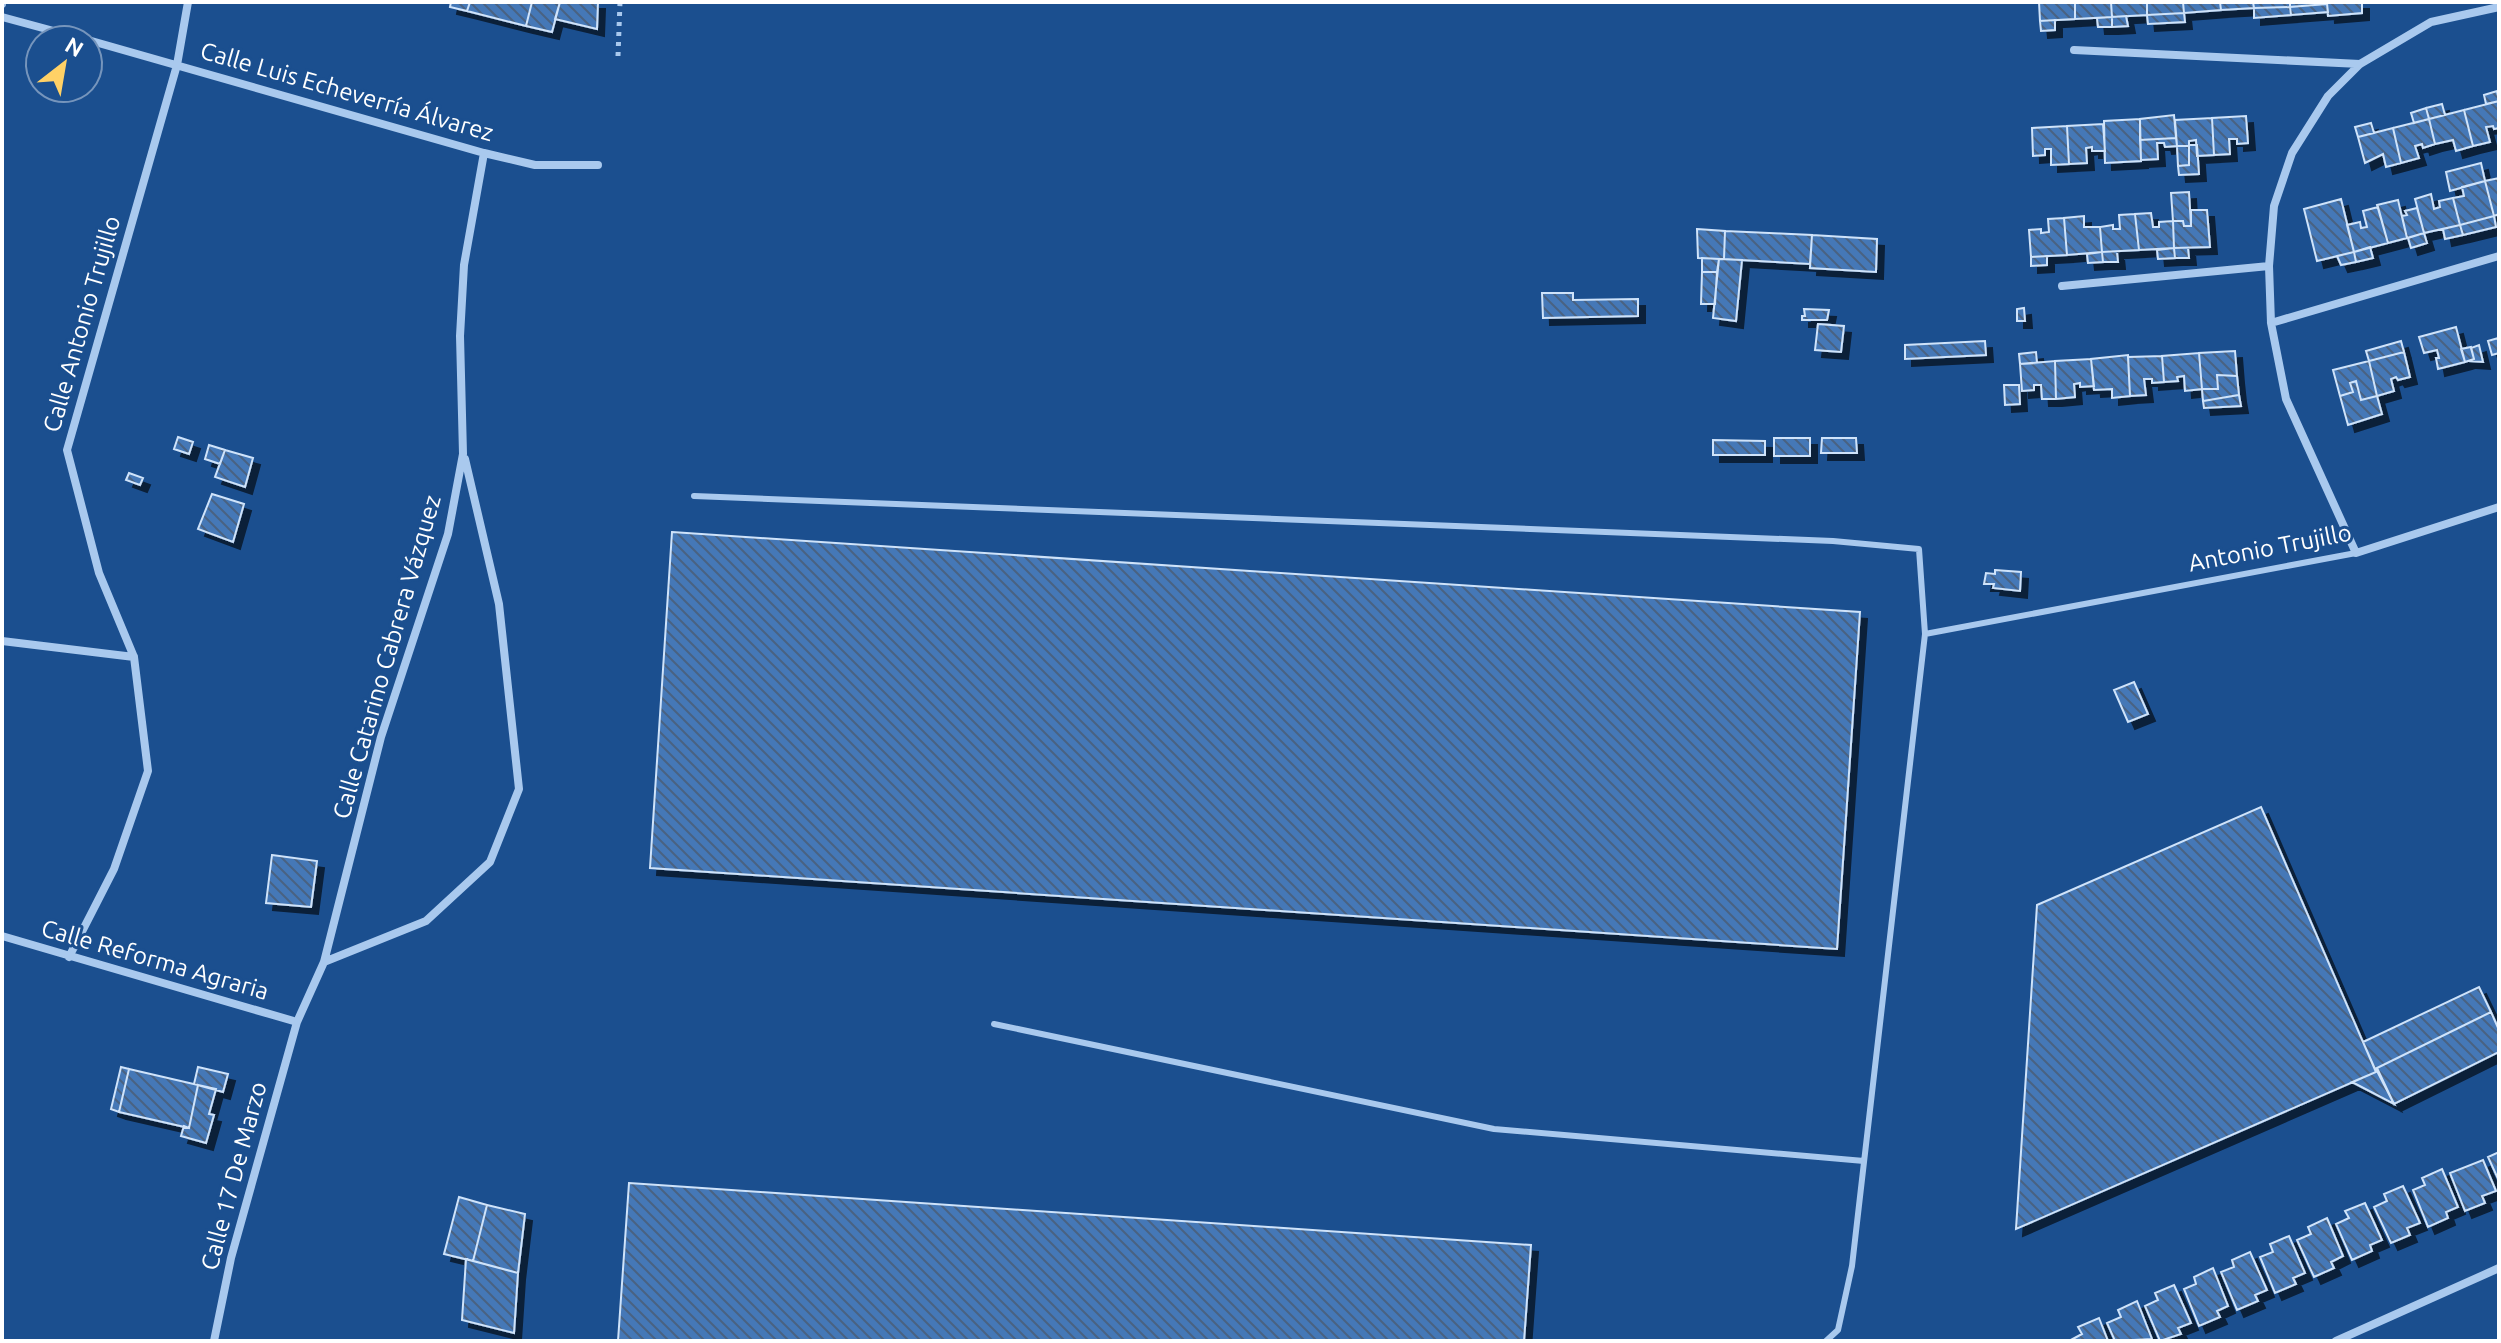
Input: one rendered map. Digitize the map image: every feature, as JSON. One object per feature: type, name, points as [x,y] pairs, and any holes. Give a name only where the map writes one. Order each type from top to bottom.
[{"type":"street","name":"Calle Antonio Trujillo","points":[[69,957],[114,869],[148,771],[134,657],[99,573],[67,450],[177,65],[188,2]]},
{"type":"street","points":[[2356,553],[2286,399],[2271,323],[2269,266],[2274,206],[2292,153],[2328,96],[2360,64],[2431,22],[2499,7]]},
{"type":"street","name":"Calle Luis Echeverría Álvarez","points":[[2,17],[28,24]]},
{"type":"street","name":"Calle Luis Echeverría Álvarez","points":[[104,44],[484,153],[535,165],[598,165]]},
{"type":"street","points":[[2074,50],[2360,64]]},
{"type":"street","name":"Calle Catarino Cabrera Vázquez","points":[[297,1022],[324,962],[381,737],[448,534],[463,454],[460,336],[464,265],[484,153]]},
{"type":"street","points":[[2271,323],[2499,256]]},
{"type":"street","points":[[2062,286],[2269,266]]},
{"type":"street","points":[[324,962],[426,921],[490,862],[519,789],[499,604],[463,454]]},
{"type":"street","name":"Antonio Trujillo","points":[[2356,553],[2499,507]]},
{"type":"street","points":[[2,641],[134,657]]},
{"type":"street","name":"Calle Reforma Agraria","points":[[2,936],[297,1022]]},
{"type":"street","name":"Calle 17 De Marzo","points":[[214,1341],[231,1258],[297,1022]]},
{"type":"street","points":[[2336,1341],[2499,1268]]},
{"type":"lane","points":[[694,496],[1801,540],[1919,549],[1925,634],[1852,1266],[1838,1330],[1826,1341]]},
{"type":"lane","name":"Antonio Trujillo","points":[[1925,634],[2356,553]]},
{"type":"lane","points":[[994,1024],[1494,1129],[1864,1161]]},
{"type":"path","points":[[618,56],[620,2]]},
{"type":"building","points":[[451,2],[470,2],[467,11],[450,7]]},
{"type":"building","points":[[470,2],[532,2],[526,26],[467,11]]},
{"type":"building","points":[[532,2],[560,2],[552,32],[526,26]]},
{"type":"building","points":[[560,2],[598,2],[597,29],[555,19]]},
{"type":"building","points":[[2039,2],[2075,2],[2075,19],[2040,21]]},
{"type":"building","points":[[2075,2],[2111,2],[2112,17],[2075,19]]},
{"type":"building","points":[[2111,2],[2147,2],[2147,15],[2112,17]]},
{"type":"building","points":[[2147,2],[2183,2],[2184,13],[2147,15]]},
{"type":"building","points":[[2183,2],[2220,2],[2221,10],[2184,13]]},
{"type":"building","points":[[2220,2],[2253,2],[2254,8],[2221,10]]},
{"type":"building","points":[[2253,2],[2290,2],[2290,7],[2254,8]]},
{"type":"building","points":[[2290,2],[2327,2],[2327,4],[2290,7]]},
{"type":"building","points":[[2327,2],[2362,2],[2362,13],[2328,16]]},
{"type":"building","points":[[2327,4],[2328,12],[2291,15],[2290,7]]},
{"type":"building","points":[[2290,7],[2291,15],[2254,18],[2254,8]]},
{"type":"building","points":[[2184,13],[2185,22],[2148,24],[2147,15]]},
{"type":"building","points":[[2126,16],[2128,26],[2112,27],[2112,17]]},
{"type":"building","points":[[2112,17],[2112,27],[2098,27],[2097,18]]},
{"type":"building","points":[[2055,20],[2055,30],[2041,31],[2040,21]]},
{"type":"building","points":[[2497,91],[2499,101],[2486,104],[2484,95]]},
{"type":"building","points":[[2499,101],[2499,128],[2486,127],[2490,142],[2473,146],[2464,110]]},
{"type":"building","points":[[2442,104],[2445,115],[2429,119],[2426,108]]},
{"type":"building","points":[[2426,108],[2429,119],[2414,123],[2411,113]]},
{"type":"building","points":[[2464,110],[2473,146],[2456,151],[2453,140],[2435,144],[2429,119]]},
{"type":"building","points":[[2174,115],[2176,138],[2140,140],[2140,119]]},
{"type":"building","points":[[2246,116],[2248,143],[2237,144],[2237,139],[2229,139],[2230,154],[2214,155],[2212,118]]},
{"type":"building","points":[[2212,118],[2214,155],[2197,156],[2196,140],[2189,141],[2189,146],[2177,146],[2175,120]]},
{"type":"building","points":[[2140,119],[2141,161],[2105,163],[2104,121]]},
{"type":"building","points":[[2429,119],[2435,144],[2423,148],[2422,144],[2415,146],[2419,158],[2401,163],[2393,128]]},
{"type":"building","points":[[2371,123],[2374,133],[2358,137],[2355,127]]},
{"type":"building","points":[[2103,124],[2105,151],[2086,148],[2087,163],[2069,164],[2067,126]]},
{"type":"building","points":[[2067,126],[2069,164],[2051,165],[2051,149],[2045,149],[2045,155],[2033,156],[2032,128]]},
{"type":"building","points":[[2393,128],[2401,163],[2386,167],[2383,154],[2365,163],[2358,137]]},
{"type":"building","points":[[2176,138],[2177,146],[2165,147],[2164,143],[2157,143],[2158,159],[2141,160],[2140,140]]},
{"type":"building","points":[[2189,145],[2197,145],[2199,174],[2179,175],[2178,166],[2189,165]]},
{"type":"building","points":[[2177,146],[2189,146],[2189,165],[2178,166]]},
{"type":"building","points":[[2481,163],[2485,181],[2450,191],[2446,172]]},
{"type":"building","points":[[2499,178],[2499,214],[2494,216],[2485,181]]},
{"type":"building","points":[[2485,181],[2494,216],[2460,225],[2453,198],[2464,196],[2462,187]]},
{"type":"building","points":[[2189,192],[2191,226],[2184,226],[2183,221],[2173,221],[2171,193]]},
{"type":"building","points":[[2431,194],[2434,209],[2440,207],[2439,201],[2453,198],[2460,225],[2424,233],[2415,199]]},
{"type":"building","points":[[2341,199],[2354,252],[2317,261],[2304,209]]},
{"type":"building","points":[[2398,200],[2407,238],[2388,243],[2377,205]]},
{"type":"building","points":[[2378,207],[2388,243],[2354,252],[2347,225],[2360,222],[2361,228],[2367,227],[2363,211]]},
{"type":"building","points":[[2417,208],[2424,233],[2407,238],[2402,216],[2407,215],[2405,211]]},
{"type":"building","points":[[2191,210],[2207,210],[2210,247],[2174,248],[2173,221],[2183,221],[2184,226],[2191,226]]},
{"type":"building","points":[[2151,213],[2153,227],[2159,227],[2159,222],[2173,221],[2174,248],[2139,250],[2135,214]]},
{"type":"building","points":[[2135,214],[2139,250],[2102,252],[2100,227],[2113,225],[2113,229],[2120,229],[2119,215]]},
{"type":"building","points":[[2084,216],[2084,227],[2100,227],[2102,252],[2067,255],[2064,218]]},
{"type":"building","points":[[2494,216],[2496,227],[2463,235],[2460,225]]},
{"type":"building","points":[[2064,218],[2067,255],[2031,257],[2029,230],[2049,232],[2048,219]]},
{"type":"building","points":[[2460,225],[2463,235],[2445,239],[2443,229]]},
{"type":"building","points":[[1697,229],[1725,231],[1724,259],[1698,258]]},
{"type":"building","points":[[1725,231],[1812,235],[1810,264],[1724,259]]},
{"type":"building","points":[[2424,233],[2427,243],[2411,248],[2408,238]]},
{"type":"building","points":[[1812,235],[1877,239],[1876,272],[1810,268]]},
{"type":"building","points":[[2370,247],[2373,258],[2356,262],[2354,252]]},
{"type":"building","points":[[2174,248],[2175,258],[2158,259],[2157,250]]},
{"type":"building","points":[[2174,248],[2188,248],[2189,258],[2175,258]]},
{"type":"building","points":[[2102,252],[2103,262],[2088,263],[2087,254]]},
{"type":"building","points":[[2102,252],[2117,252],[2118,262],[2103,262]]},
{"type":"building","points":[[2354,252],[2356,262],[2341,265],[2337,256]]},
{"type":"building","points":[[2047,256],[2047,265],[2031,266],[2031,257]]},
{"type":"building","points":[[1702,258],[1719,259],[1717,272],[1702,272]]},
{"type":"building","points":[[1719,259],[1742,260],[1736,321],[1713,318]]},
{"type":"building","points":[[1702,272],[1717,272],[1715,304],[1701,304]]},
{"type":"building","points":[[1542,293],[1573,293],[1573,300],[1638,299],[1638,316],[1543,318]]},
{"type":"building","points":[[2024,308],[2025,321],[2017,321],[2017,309]]},
{"type":"building","points":[[1804,309],[1829,310],[1827,320],[1802,320]]},
{"type":"building","points":[[1818,324],[1844,326],[1841,352],[1815,350]]},
{"type":"building","points":[[2456,327],[2465,362],[2438,369],[2437,350],[2424,353],[2419,337]]},
{"type":"building","points":[[2498,338],[2499,353],[2492,355],[2488,341]]},
{"type":"building","points":[[1985,341],[1986,355],[1905,359],[1905,345]]},
{"type":"building","points":[[2401,341],[2404,352],[2369,361],[2366,351]]},
{"type":"building","points":[[2479,345],[2483,362],[2469,361],[2474,359],[2471,348]]},
{"type":"building","points":[[2471,347],[2474,359],[2465,362],[2461,349]]},
{"type":"building","points":[[2235,351],[2237,376],[2217,375],[2218,389],[2202,389],[2199,353]]},
{"type":"building","points":[[2036,352],[2037,363],[2020,364],[2019,354]]},
{"type":"building","points":[[2404,352],[2410,377],[2391,379],[2394,391],[2377,396],[2369,361]]},
{"type":"building","points":[[2199,353],[2202,389],[2185,391],[2184,376],[2177,377],[2178,381],[2164,382],[2162,356]]},
{"type":"building","points":[[2128,355],[2130,396],[2112,398],[2112,389],[2094,390],[2091,359]]},
{"type":"building","points":[[2162,356],[2164,382],[2152,383],[2152,379],[2144,379],[2146,395],[2130,396],[2128,357]]},
{"type":"building","points":[[2091,359],[2094,386],[2074,384],[2075,397],[2056,399],[2055,361]]},
{"type":"building","points":[[2055,361],[2056,399],[2042,399],[2041,385],[2034,385],[2034,390],[2022,391],[2020,364]]},
{"type":"building","points":[[2369,361],[2377,396],[2361,400],[2356,381],[2350,383],[2353,392],[2340,396],[2333,370]]},
{"type":"building","points":[[2217,375],[2237,376],[2239,395],[2203,401],[2202,389],[2218,389]]},
{"type":"building","points":[[2356,381],[2361,400],[2377,396],[2382,414],[2348,425],[2340,396],[2353,392],[2350,383]]},
{"type":"building","points":[[2004,385],[2019,385],[2020,404],[2005,405]]},
{"type":"building","points":[[2239,395],[2241,406],[2204,408],[2203,401]]},
{"type":"building","points":[[178,437],[193,442],[189,454],[174,449]]},
{"type":"building","points":[[1774,438],[1810,438],[1810,456],[1774,456]]},
{"type":"building","points":[[1822,438],[1856,438],[1857,453],[1821,453]]},
{"type":"building","points":[[1713,440],[1765,441],[1765,455],[1713,455]]},
{"type":"building","points":[[209,445],[225,450],[220,464],[205,459]]},
{"type":"building","points":[[225,450],[253,458],[245,487],[215,477]]},
{"type":"building","points":[[129,473],[143,478],[140,485],[126,480]]},
{"type":"building","points":[[212,494],[244,504],[233,542],[198,529]]},
{"type":"building","points":[[672,532],[1860,612],[1837,949],[650,868]]},
{"type":"building","points":[[1995,570],[2021,572],[2020,591],[1984,584],[1986,573],[1995,574]]},
{"type":"building","points":[[2134,682],[2148,714],[2128,722],[2114,690]]},
{"type":"building","points":[[2261,807],[2376,1072],[2016,1229],[2037,905]]},
{"type":"building","points":[[272,855],[317,861],[311,907],[266,903]]},
{"type":"building","points":[[2479,987],[2491,1012],[2375,1069],[2363,1042]]},
{"type":"building","points":[[2491,1012],[2499,1030],[2499,1052],[2394,1104],[2377,1068]]},
{"type":"building","points":[[121,1067],[129,1069],[119,1112],[111,1109]]},
{"type":"building","points":[[198,1067],[228,1074],[223,1092],[194,1084]]},
{"type":"building","points":[[129,1069],[198,1085],[189,1128],[119,1112]]},
{"type":"building","points":[[2375,1069],[2394,1104],[2352,1082],[2376,1072]]},
{"type":"building","points":[[198,1085],[216,1089],[209,1114],[214,1115],[206,1143],[181,1136],[184,1126],[189,1128]]},
{"type":"building","points":[[2499,1152],[2499,1181],[2488,1157]]},
{"type":"building","points":[[2483,1160],[2496,1191],[2482,1196],[2485,1203],[2465,1211],[2450,1173]]},
{"type":"building","points":[[2442,1169],[2458,1207],[2446,1212],[2448,1218],[2428,1227],[2413,1190],[2425,1185],[2422,1178]]},
{"type":"building","points":[[629,1183],[1531,1245],[1524,1341],[618,1341]]},
{"type":"building","points":[[2403,1186],[2420,1223],[2407,1228],[2410,1235],[2391,1243],[2374,1207],[2387,1201],[2384,1194]]},
{"type":"building","points":[[459,1197],[487,1205],[473,1261],[444,1254]]},
{"type":"building","points":[[2365,1203],[2382,1240],[2370,1245],[2372,1251],[2352,1260],[2336,1224],[2349,1218],[2345,1211]]},
{"type":"building","points":[[487,1205],[525,1214],[518,1273],[473,1261]]},
{"type":"building","points":[[2327,1218],[2343,1256],[2331,1262],[2334,1268],[2314,1277],[2297,1240],[2311,1234],[2308,1227]]},
{"type":"building","points":[[2289,1236],[2305,1273],[2293,1278],[2296,1284],[2275,1293],[2260,1257],[2273,1252],[2270,1244]]},
{"type":"building","points":[[2250,1252],[2267,1290],[2255,1295],[2258,1301],[2237,1310],[2221,1272],[2234,1267],[2232,1260]]},
{"type":"building","points":[[466,1259],[518,1273],[514,1333],[462,1320]]},
{"type":"building","points":[[2213,1268],[2228,1306],[2217,1311],[2220,1317],[2199,1326],[2184,1289],[2196,1284],[2194,1277]]},
{"type":"building","points":[[2174,1285],[2191,1323],[2178,1328],[2181,1334],[2160,1341],[2145,1306],[2158,1300],[2155,1293]]},
{"type":"building","points":[[2137,1301],[2152,1339],[2115,1341],[2107,1323],[2121,1317],[2118,1310]]},
{"type":"building","points":[[2099,1318],[2108,1341],[2069,1341],[2082,1334],[2078,1327]]}]
